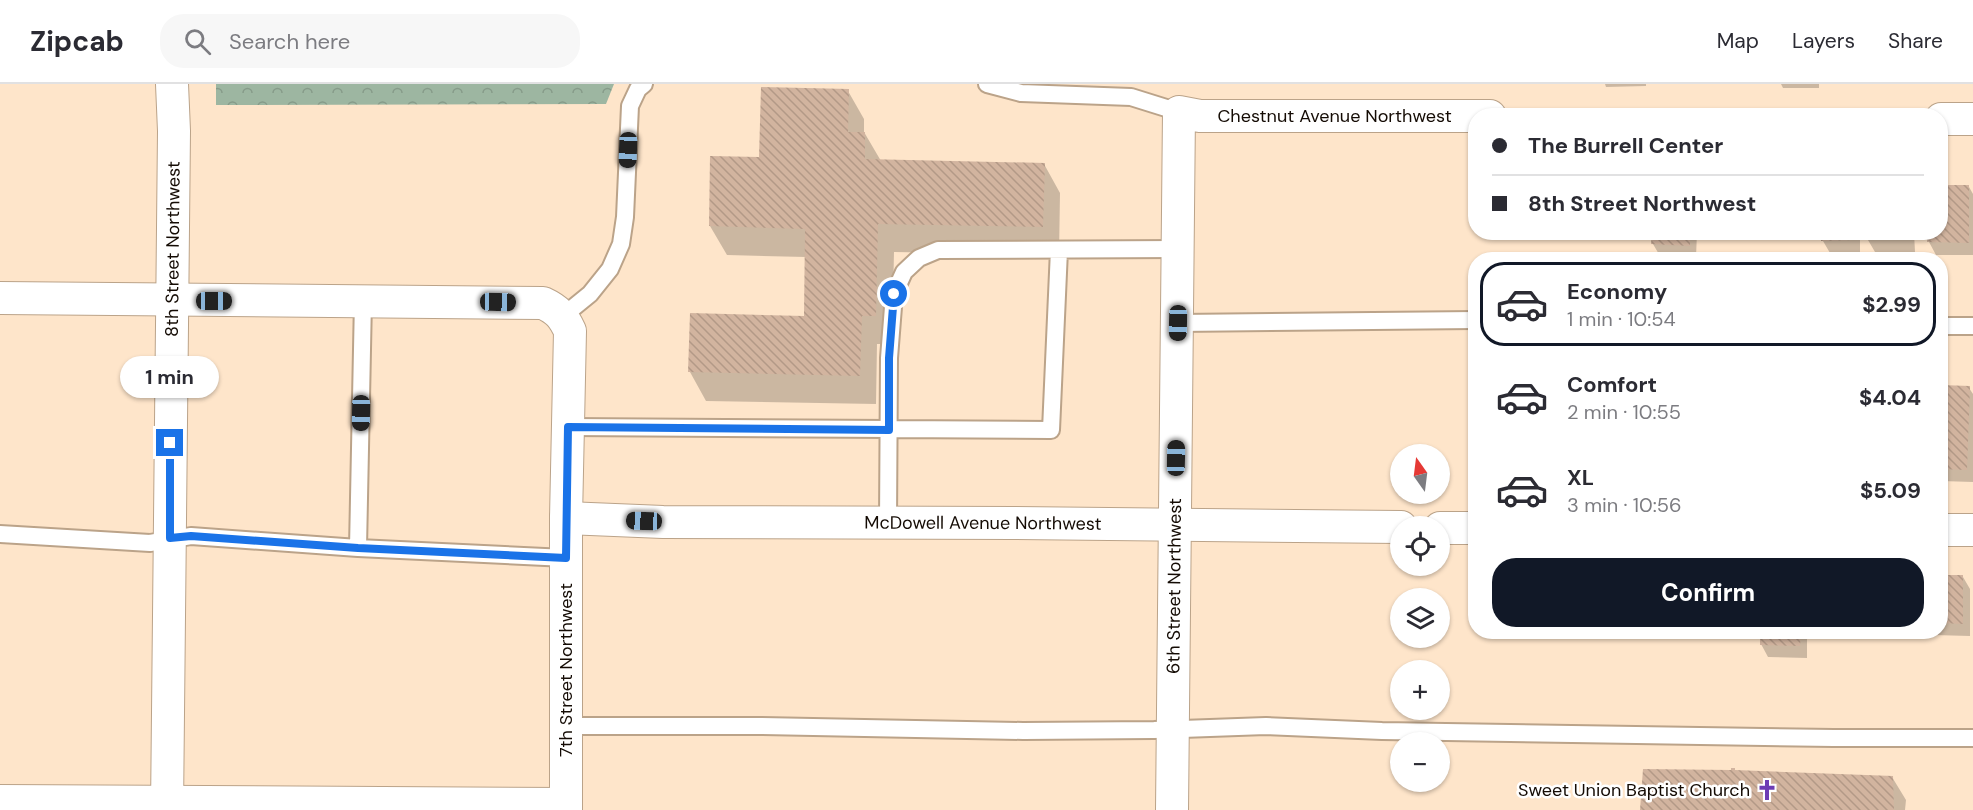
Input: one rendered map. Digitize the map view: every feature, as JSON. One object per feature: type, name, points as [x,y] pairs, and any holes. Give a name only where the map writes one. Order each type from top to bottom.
[{"type":"street","name":"8th Street Northwest","points":[[167,806],[174,131],[172,84]]},
{"type":"street","name":"Chestnut Avenue Northwest","points":[[1179,112],[1200,116],[1468,116]]},
{"type":"street","name":"6th Street Northwest","points":[[1172,810],[1179,112]]},
{"type":"street","points":[[1948,119],[1973,119]]},
{"type":"street","points":[[0,298],[543,303],[556,309],[563,316]]},
{"type":"street","name":"7th Street Northwest","points":[[563,316],[570,331],[566,518],[566,807]]},
{"type":"street","name":"McDowell Avenue Northwest","points":[[566,518],[663,522],[1390,527]]},
{"type":"street","points":[[1450,528],[1468,528]]},
{"type":"street","points":[[1948,530],[1973,530]]},
{"type":"street","points":[[0,801],[167,806],[566,807]]},
{"type":"lane","points":[[563,316],[590,294],[610,269],[621,244],[625,217],[630,106],[638,89],[644,84]]},
{"type":"lane","points":[[987,84],[1021,93],[1131,97],[1179,112]]},
{"type":"lane","points":[[888,524],[889,358],[894,294],[904,272],[919,258],[938,250],[1179,249]]},
{"type":"lane","points":[[568,427],[1051,430],[1059,250]]},
{"type":"lane","points":[[358,548],[363,300]]},
{"type":"lane","points":[[1178,323],[1468,320]]},
{"type":"lane","points":[[1948,326],[1973,326]]},
{"type":"lane","points":[[0,534],[150,543],[191,536],[358,548],[566,558]]},
{"type":"lane","points":[[566,726],[759,726],[1023,731],[1266,726],[1834,738],[1973,738]]},
{"type":"green space","points":[[216,84],[614,84],[606,104],[216,105]]},
{"type":"building","points":[[761,87],[849,89],[848,132],[865,132],[865,159],[1045,163],[1043,227],[878,224],[876,316],[862,316],[860,376],[688,372],[690,313],[804,316],[805,229],[709,226],[710,156],[759,157]]},
{"type":"building","points":[[1948,185],[1969,185],[1969,243],[1927,242],[1927,240],[1948,240]]},
{"type":"building","points":[[1651,240],[1690,240],[1690,246],[1651,244]]},
{"type":"building","points":[[1948,385],[1970,386],[1967,470],[1948,469]]},
{"type":"building","points":[[1948,575],[1963,575],[1963,624],[1948,623]]},
{"type":"building","points":[[1760,639],[1800,639],[1800,646],[1760,645]]},
{"type":"building","name":"Sweet Union Baptist Church","points":[[1731,768],[1735,770],[1893,776],[1894,810],[1640,810],[1643,769],[1731,770]]},
{"type":"place","name":"Sweet Union Baptist Church","points":[[1767,790]]},
{"type":"route","points":[[170,443],[170,538],[191,536],[358,548],[566,558],[568,427],[889,430],[889,358],[894,294]]}]
